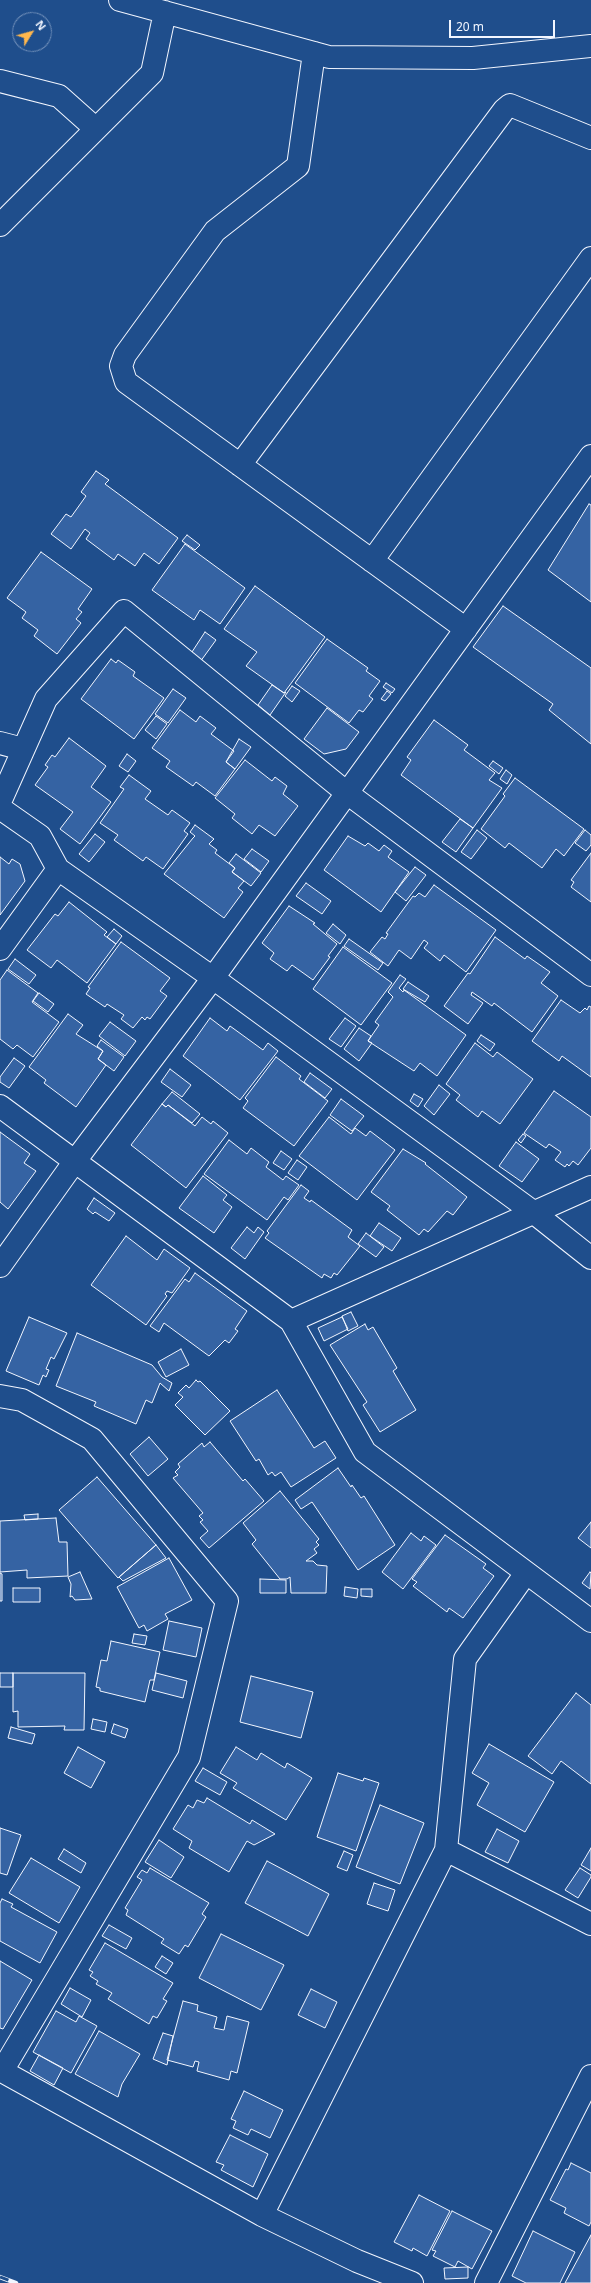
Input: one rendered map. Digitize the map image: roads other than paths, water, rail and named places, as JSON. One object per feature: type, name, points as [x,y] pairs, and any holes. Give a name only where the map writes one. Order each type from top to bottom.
[{"type":"street","points":[[120,0],[329,57],[474,58],[591,46]]},
{"type":"street","points":[[0,225],[152,73],[165,12]]},
{"type":"street","points":[[314,53],[298,166],[215,232],[126,355],[121,366],[126,382],[466,629]]},
{"type":"street","points":[[0,81],[59,96],[96,129]]},
{"type":"street","points":[[240,465],[504,110],[510,105],[591,138]]},
{"type":"street","points":[[372,561],[591,258]]},
{"type":"street","points":[[0,1266],[75,1161],[213,978],[591,456]]},
{"type":"street","points":[[0,802],[46,699],[124,611],[347,793],[591,975]]},
{"type":"street","points":[[0,743],[23,749]]},
{"type":"street","points":[[0,808],[40,836],[58,869],[213,978],[533,1212],[591,1258]]},
{"type":"street","points":[[0,949],[58,869]]},
{"type":"street","points":[[0,1106],[291,1321],[365,1452],[591,1621]]},
{"type":"street","points":[[291,1321],[591,1187]]},
{"type":"street","points":[[0,1396],[22,1400],[92,1439],[227,1602],[189,1757],[1,2071],[262,2215],[357,2261],[412,2283]]},
{"type":"street","points":[[262,2215],[446,1850],[465,1659],[526,1573]]},
{"type":"street","points":[[446,1850],[591,1924]]},
{"type":"street","points":[[486,2283],[591,2076]]},
{"type":"railway","points":[[0,2277],[16,2283]]}]
